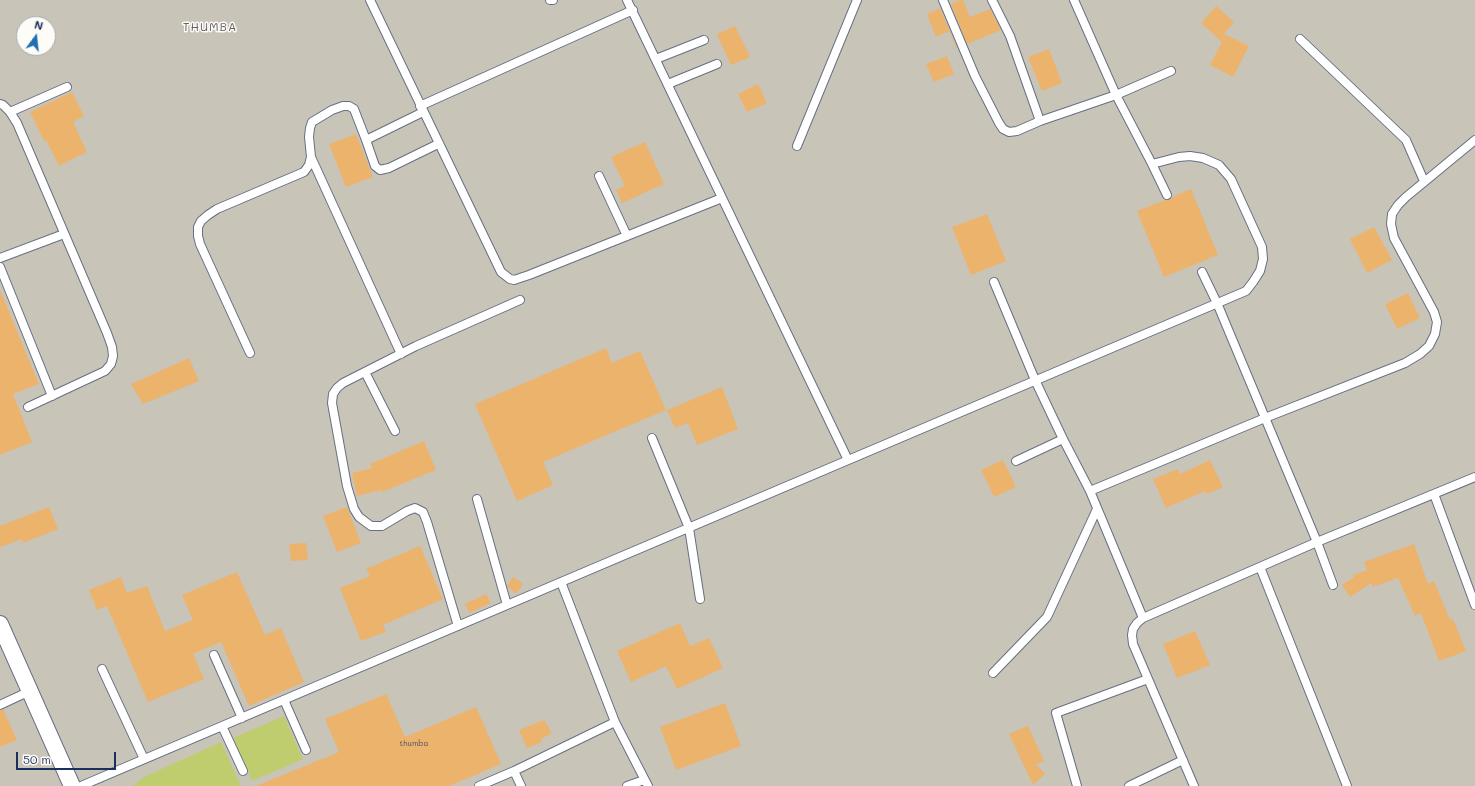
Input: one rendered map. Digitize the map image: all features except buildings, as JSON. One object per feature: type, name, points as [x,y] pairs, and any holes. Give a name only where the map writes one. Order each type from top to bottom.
[{"type":"street","points":[[0,624],[72,786]]},
{"type":"lane","points":[[370,0],[421,109],[501,272],[510,279],[514,280],[529,275],[722,198]]},
{"type":"lane","points":[[628,0],[848,460]]},
{"type":"lane","points":[[797,146],[857,0]]},
{"type":"lane","points":[[943,0],[975,76],[1003,129],[1009,132],[1017,131],[1040,121],[1116,95],[1171,71]]},
{"type":"lane","points":[[992,0],[1010,36],[1040,121]]},
{"type":"lane","points":[[1074,0],[1116,95],[1152,164],[1166,195]]},
{"type":"lane","points":[[366,140],[421,109],[632,10]]},
{"type":"lane","points":[[656,59],[704,40]]},
{"type":"lane","points":[[1300,40],[1406,140],[1424,182]]},
{"type":"lane","points":[[668,84],[717,64]]},
{"type":"lane","points":[[10,112],[67,87]]},
{"type":"lane","points":[[0,104],[10,112],[17,123],[107,333],[112,347],[113,356],[111,364],[105,371],[28,407]]},
{"type":"lane","points":[[401,354],[311,157],[309,137],[310,128],[312,122],[332,110],[343,106],[349,106],[354,109],[375,166],[380,170],[389,168],[438,144]]},
{"type":"lane","points":[[1090,491],[1265,418],[1405,363],[1420,354],[1429,346],[1435,334],[1437,322],[1434,312],[1394,238],[1391,224],[1392,214],[1398,205],[1475,140]]},
{"type":"lane","points":[[81,786],[1246,291],[1254,282],[1260,271],[1263,259],[1262,246],[1231,179],[1219,165],[1203,158],[1190,156],[1179,157],[1152,164]]},
{"type":"lane","points":[[250,353],[200,244],[198,228],[204,218],[217,209],[304,172],[309,165],[311,157]]},
{"type":"lane","points":[[599,176],[627,236]]},
{"type":"lane","points":[[0,258],[64,234]]},
{"type":"lane","points":[[0,267],[52,396]]},
{"type":"lane","points":[[1202,272],[1217,303],[1318,542],[1333,585]]},
{"type":"lane","points":[[994,282],[1035,380],[1090,491],[1143,618]]},
{"type":"lane","points":[[458,626],[423,512],[415,508],[382,526],[371,526],[360,517],[354,509],[347,486],[332,403],[333,394],[337,388],[365,372],[520,300]]},
{"type":"lane","points":[[365,372],[395,431]]},
{"type":"lane","points":[[652,438],[688,528],[700,600]]},
{"type":"lane","points":[[1016,461],[1063,439]]},
{"type":"lane","points":[[1194,786],[1134,644],[1132,636],[1133,629],[1137,623],[1143,618],[1260,567],[1475,477]]},
{"type":"lane","points":[[1434,494],[1475,605]]},
{"type":"lane","points":[[477,499],[507,605]]},
{"type":"lane","points":[[993,673],[1047,617],[1097,509]]},
{"type":"lane","points":[[1260,567],[1347,786]]},
{"type":"lane","points":[[561,582],[615,722],[646,783],[628,786]]},
{"type":"lane","points":[[214,655],[242,718]]},
{"type":"lane","points":[[102,669],[144,759]]},
{"type":"lane","points":[[1077,786],[1056,713],[1148,679]]},
{"type":"lane","points":[[0,705],[30,691]]},
{"type":"lane","points":[[284,700],[306,750]]},
{"type":"lane","points":[[479,786],[514,771],[615,722]]},
{"type":"lane","points":[[222,726],[243,771]]},
{"type":"lane","points":[[1129,786],[1183,760]]},
{"type":"lane","points":[[514,771],[521,786]]},
{"type":"shaded area","points":[[0,0],[1475,0],[1475,786],[0,786]]},
{"type":"green space","points":[[284,716],[303,759],[252,781],[233,738]]},
{"type":"green space","points":[[221,742],[241,786],[133,786],[144,777]]},
{"type":"district","name":"THUMBA","points":[[210,27]]}]
